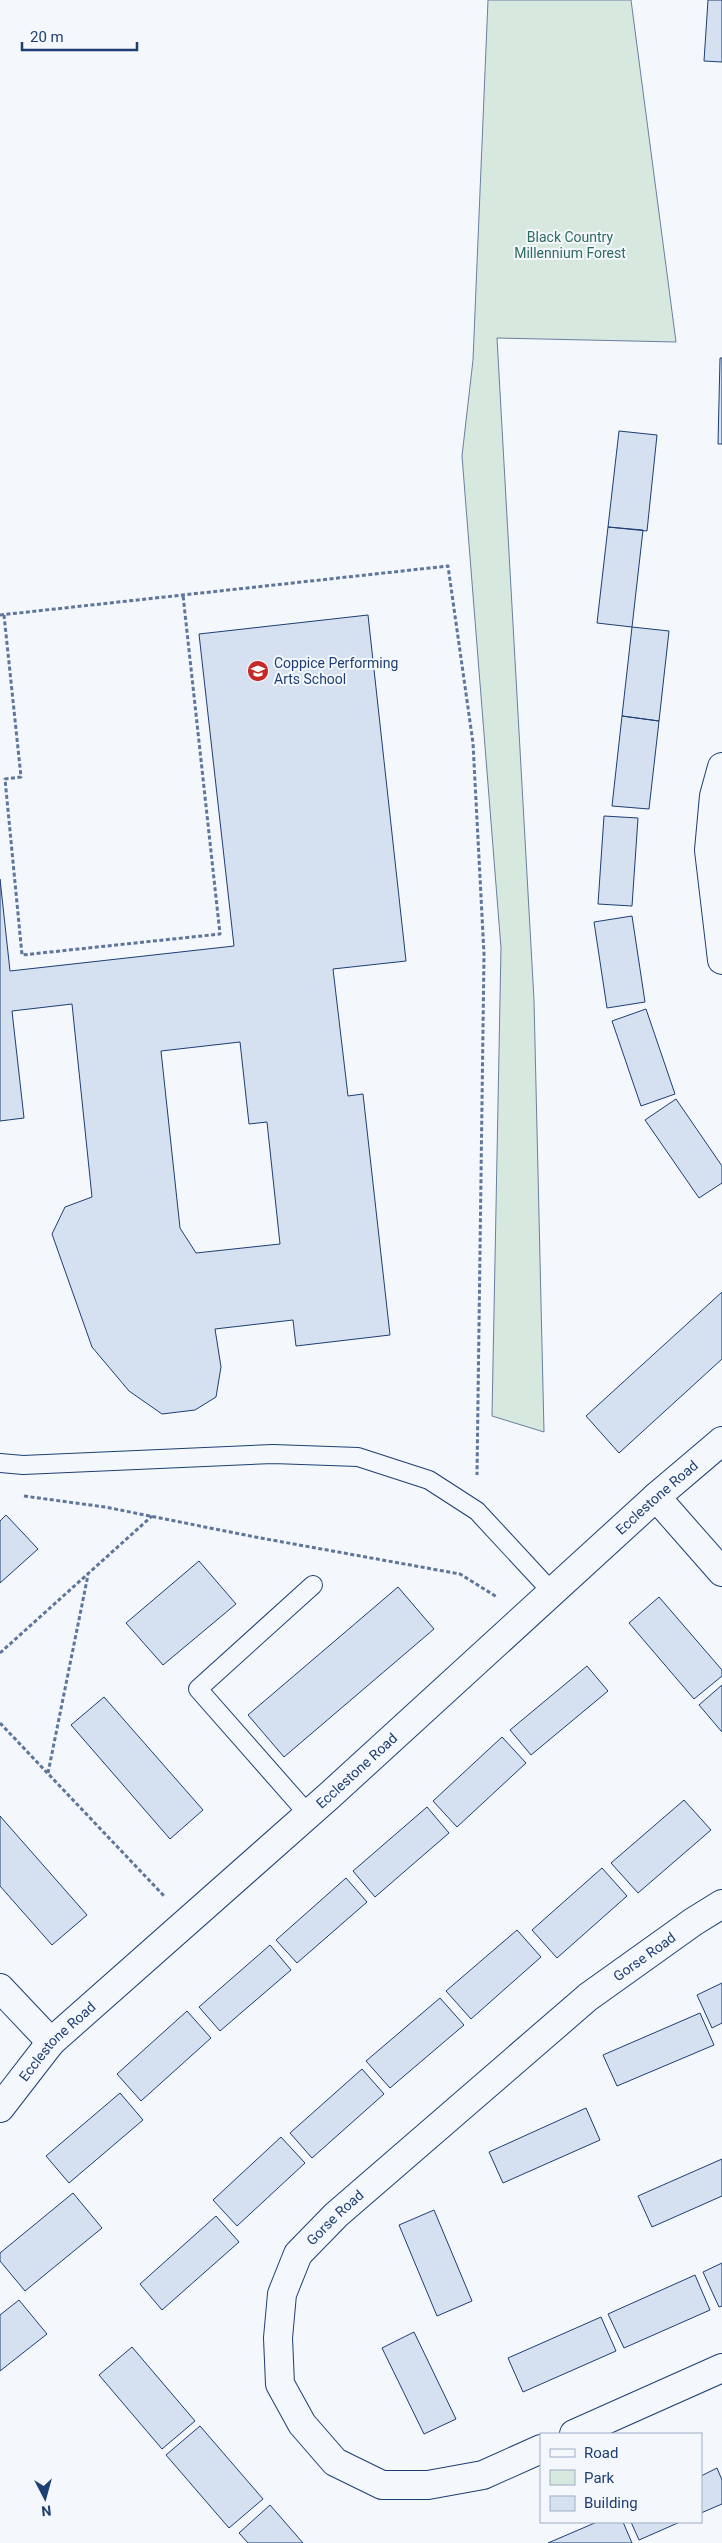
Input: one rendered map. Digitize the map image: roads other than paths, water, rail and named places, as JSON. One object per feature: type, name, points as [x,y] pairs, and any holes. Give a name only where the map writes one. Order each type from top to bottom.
[{"type":"street","points":[[722,767],[714,796],[708,850],[722,960]]},
{"type":"street","name":"Ecclestone Road","points":[[0,2108],[51,2042],[308,1814],[656,1497],[722,1441]]},
{"type":"street","points":[[656,1497],[722,1572]]},
{"type":"street","name":"Gorse Road","points":[[540,2449],[484,2475],[428,2485],[382,2485],[334,2462],[302,2424],[280,2384],[278,2338],[282,2294],[298,2254],[336,2215],[588,1997],[693,1922],[722,1904]]},
{"type":"street","points":[[0,1988],[51,2042]]},
{"type":"street","points":[[576,2433],[722,2368]]},
{"type":"lane","points":[[0,1462],[23,1464],[273,1454],[358,1457],[429,1480],[477,1511],[552,1592]]},
{"type":"lane","points":[[308,1814],[198,1689],[313,1585]]},
{"type":"place","name":"Coppice Performing Arts School","points":[[258,671]]},
{"type":"park label","name":"Black Country Millennium Forest","points":[[570,246]]}]
